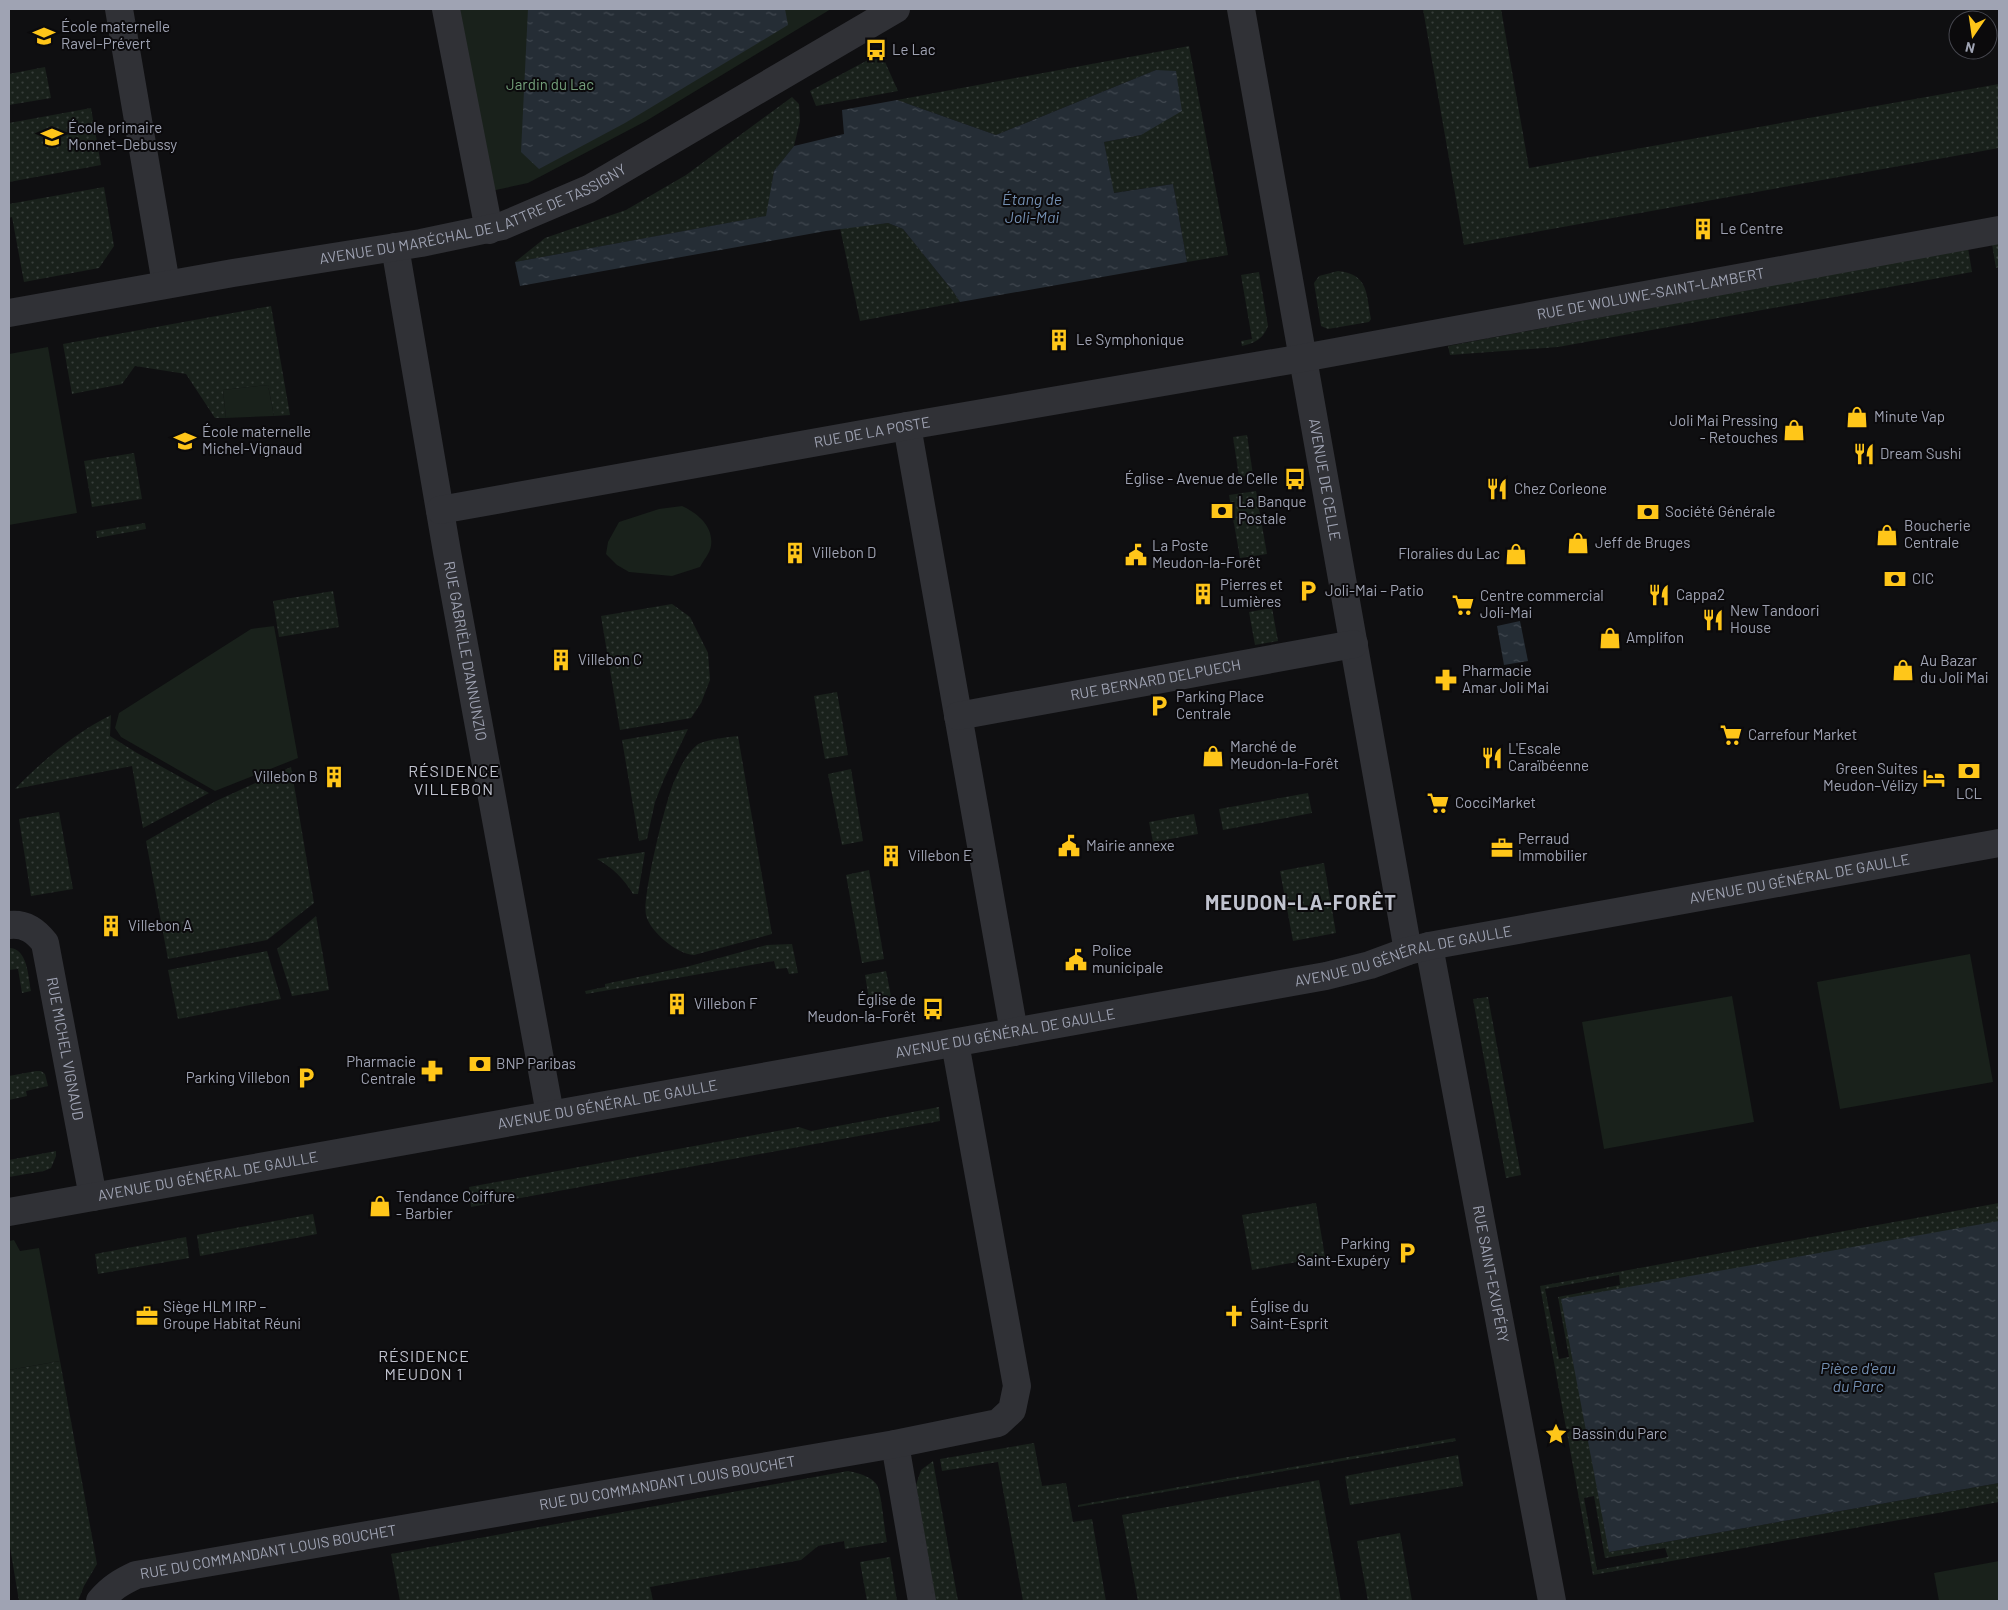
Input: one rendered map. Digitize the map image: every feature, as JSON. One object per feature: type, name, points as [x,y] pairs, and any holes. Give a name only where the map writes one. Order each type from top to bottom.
[{"type":"street","points":[[119,9],[166,284]]},
{"type":"street","points":[[446,9],[489,230]]},
{"type":"street","name":"AVENUE DU MARÉCHAL DE LATTRE DE TASSIGNY","points":[[9,313],[166,284],[489,230],[589,189],[896,9]]},
{"type":"street","name":"AVENUE DE CELLE","points":[[1241,9],[1354,644],[1418,948]]},
{"type":"street","name":"RUE DE WOLUWE-SAINT-LAMBERT","points":[[1303,358],[1999,230]]},
{"type":"street","name":"RUE GABRIÈLE D'ANNUNZIO","points":[[395,247],[440,510],[550,1114]]},
{"type":"street","name":"RUE DE LA POSTE","points":[[440,510],[908,426],[1303,358]]},
{"type":"street","points":[[908,426],[1014,1032]]},
{"type":"street","name":"RUE BERNARD DELPUECH","points":[[958,716],[1354,644]]},
{"type":"street","name":"AVENUE DU GÉNÉRAL DE GAULLE","points":[[9,1212],[1326,976],[1370,965],[1418,948],[1999,843]]},
{"type":"street","name":"RUE MICHEL VIGNAUD","points":[[9,925],[26,926],[38,934],[45,943],[93,1198]]},
{"type":"street","name":"RUE SAINT-EXUPÉRY","points":[[1418,948],[1552,1601]]},
{"type":"street","name":"RUE DU COMMANDANT LOUIS BOUCHET","points":[[100,1601],[118,1583],[136,1575],[895,1444],[998,1422],[1012,1410],[1017,1386],[955,1042]]},
{"type":"street","points":[[895,1444],[922,1601]]},
{"type":"green space","name":"Jardin du Lac","points":[[460,9],[831,9],[646,121],[528,183],[491,191]]},
{"type":"green space","points":[[1423,9],[1501,9],[1529,168],[1999,84],[1999,148],[1464,245]]},
{"type":"green space","points":[[1189,46],[1228,255],[1187,262],[1173,184],[1113,193],[1104,142],[1141,135],[1156,70],[996,135],[897,100]]},
{"type":"green space","points":[[881,53],[898,91],[816,106],[810,91]]},
{"type":"green space","points":[[45,67],[51,98],[9,105],[9,74]]},
{"type":"green space","points":[[792,97],[799,104],[800,121],[794,146],[774,171],[767,216],[515,262],[545,238],[626,210],[686,175]]},
{"type":"green space","points":[[91,108],[101,165],[9,182],[9,123]]},
{"type":"green space","name":"École primaire Monnet–Debussy","points":[[104,187],[114,246],[99,268],[24,282],[12,217],[9,218],[9,204]]},
{"type":"green space","points":[[888,223],[903,229],[960,302],[860,321],[840,228]]},
{"type":"green space","points":[[1999,243],[1999,267],[1996,268],[1992,244]]},
{"type":"green space","points":[[1968,248],[1972,272],[1558,347],[1450,355],[1448,346]]},
{"type":"green space","points":[[1338,271],[1356,276],[1361,281],[1367,294],[1371,319],[1369,322],[1328,329],[1321,326],[1314,283],[1319,276]]},
{"type":"green space","points":[[1259,272],[1268,326],[1258,340],[1242,346],[1241,341],[1252,339],[1241,275]]},
{"type":"green space","points":[[271,306],[290,415],[274,416],[268,385],[223,390],[226,418],[215,418],[186,374],[135,366],[122,384],[72,394],[63,344]]},
{"type":"green space","points":[[48,347],[77,513],[9,525],[9,354]]},
{"type":"green space","points":[[268,385],[274,416],[226,418],[223,390]]},
{"type":"green space","points":[[1247,435],[1253,475],[1239,477],[1233,437]]},
{"type":"green space","points":[[134,453],[142,499],[92,507],[84,461]]},
{"type":"green space","points":[[1256,491],[1267,554],[1240,558],[1229,495]]},
{"type":"green space","points":[[682,506],[699,516],[710,532],[711,546],[700,567],[672,576],[629,572],[617,565],[606,554],[608,542],[619,522],[659,509]]},
{"type":"green space","points":[[145,523],[146,529],[97,538],[96,531]]},
{"type":"green space","points":[[333,591],[339,627],[279,637],[273,601]]},
{"type":"green space","points":[[672,604],[690,617],[708,653],[710,680],[701,703],[691,718],[620,730],[601,616]]},
{"type":"green space","points":[[1272,608],[1278,641],[1255,645],[1249,612]]},
{"type":"green space","points":[[274,626],[298,758],[215,791],[121,737],[115,728],[119,713],[251,629]]},
{"type":"green space","points":[[837,692],[848,755],[825,759],[814,696]]},
{"type":"green space","points":[[111,715],[110,736],[209,793],[143,828],[132,766],[15,789],[60,748],[85,730]]},
{"type":"green space","points":[[688,729],[655,802],[647,839],[639,841],[622,740]]},
{"type":"green space","points":[[738,736],[772,934],[694,955],[687,954],[672,946],[658,935],[646,915],[647,890],[655,850],[673,784],[689,753],[697,745],[705,742]]},
{"type":"green space","points":[[291,767],[314,903],[267,940],[168,959],[146,841],[216,801]]},
{"type":"green space","points":[[851,769],[863,841],[842,845],[828,774]]},
{"type":"green space","points":[[1308,793],[1312,813],[1223,830],[1219,809]]},
{"type":"green space","points":[[59,812],[73,889],[31,896],[19,819]]},
{"type":"green space","points":[[1194,814],[1198,834],[1153,842],[1149,822]]},
{"type":"green space","points":[[645,852],[638,894],[633,894],[618,874],[597,859]]},
{"type":"green space","points":[[1324,863],[1336,933],[1293,941],[1280,871]]},
{"type":"green space","points":[[869,870],[884,959],[862,963],[846,875]]},
{"type":"green space","points":[[316,916],[329,990],[292,996],[277,949]]},
{"type":"green space","points":[[792,944],[798,973],[789,974],[787,968],[776,969],[774,961],[586,994],[585,991],[605,987],[605,984],[686,967],[767,945]]},
{"type":"green space","points":[[9,948],[15,949],[24,958],[31,991],[22,993],[18,969],[9,970]]},
{"type":"green space","points":[[267,951],[281,999],[178,1019],[168,970]]},
{"type":"green space","points":[[1970,954],[1993,1082],[1840,1109],[1817,982]]},
{"type":"green space","points":[[886,971],[892,1001],[870,1005],[865,975]]},
{"type":"green space","points":[[1732,996],[1754,1122],[1604,1149],[1582,1022]]},
{"type":"green space","points":[[1488,997],[1521,1175],[1506,1178],[1473,999]]},
{"type":"green space","points":[[41,1071],[45,1074],[48,1086],[26,1091],[27,1096],[9,1100],[9,1076]]},
{"type":"green space","points":[[939,1107],[940,1121],[471,1207],[469,1187],[799,1127],[811,1131]]},
{"type":"green space","points":[[56,1151],[51,1168],[9,1177],[9,1160]]},
{"type":"green space","points":[[1316,1203],[1325,1257],[1252,1270],[1242,1215]]},
{"type":"green space","points":[[1999,1203],[1999,1221],[1609,1552],[1999,1483],[1999,1502],[1593,1575],[1540,1286]],"holes":[[[1619,1275],[1620,1285],[1558,1297],[1569,1357],[1559,1359],[1545,1289]],[[1594,1496],[1605,1558],[1665,1548],[1668,1557],[1597,1570],[1584,1498]]]},
{"type":"green space","points":[[313,1214],[317,1234],[200,1256],[197,1235]]},
{"type":"green space","points":[[186,1237],[189,1258],[98,1274],[95,1254]]},
{"type":"green space","points":[[14,1240],[20,1251],[39,1248],[60,1361],[9,1370],[9,1241]]},
{"type":"green space","points":[[60,1361],[97,1564],[84,1586],[78,1601],[19,1601],[9,1541],[9,1370]]},
{"type":"green space","points":[[1455,1438],[1456,1441],[1078,1507],[1078,1505]]},
{"type":"green space","points":[[1034,1443],[1042,1486],[1066,1483],[1073,1522],[1092,1519],[1106,1601],[1023,1601],[998,1462],[942,1471],[940,1459]]},
{"type":"green space","points":[[1458,1455],[1463,1486],[1350,1505],[1345,1476]]},
{"type":"green space","points":[[933,1461],[958,1601],[935,1601],[916,1485],[921,1470]]},
{"type":"green space","points":[[848,1471],[869,1478],[878,1487],[887,1542],[845,1549],[844,1541],[818,1546],[801,1560],[650,1587],[653,1601],[400,1601],[391,1554]]},
{"type":"green space","points":[[1319,1480],[1341,1601],[1138,1601],[1122,1515]]},
{"type":"green space","points":[[1400,1533],[1412,1601],[1368,1601],[1357,1541]]},
{"type":"green space","points":[[890,1557],[897,1601],[867,1601],[860,1562]]},
{"type":"green space","points":[[1999,1561],[1999,1601],[1939,1601],[1934,1573]]},
{"type":"water","name":"Jardin du Lac","points":[[528,9],[785,9],[788,25],[625,123],[539,169],[521,152]]},
{"type":"water","name":"Étang de Joli-Mai","points":[[1156,70],[1176,71],[1182,111],[1141,135],[1104,142],[1114,193],[1173,184],[1187,262],[960,302],[903,229],[888,223],[826,231],[520,286],[515,262],[766,216],[774,171],[794,146],[844,134],[842,110],[897,100],[996,135]]},
{"type":"water","points":[[1520,621],[1528,661],[1504,665],[1497,626]]},
{"type":"water","name":"Pièce d'eau du Parc","points":[[1999,1221],[1999,1483],[1609,1552],[1561,1299]]},
{"type":"place","name":"École maternelle Ravel–Prévert","points":[[44,36]]},
{"type":"place","name":"Le Lac","points":[[876,50]]},
{"type":"place","name":"École primaire Monnet–Debussy","points":[[52,137]]},
{"type":"place","name":"Le Centre","points":[[1703,229]]},
{"type":"place","name":"Le Symphonique","points":[[1059,340]]},
{"type":"place","name":"Minute Vap","points":[[1857,417]]},
{"type":"place","name":"Joli Mai Pressing - Retouches","points":[[1794,430]]},
{"type":"place","name":"École maternelle Michel-Vignaud","points":[[185,441]]},
{"type":"place","name":"Dream Sushi","points":[[1864,454]]},
{"type":"place","name":"Église - Avenue de Celle","points":[[1295,479]]},
{"type":"place","name":"Chez Corleone","points":[[1497,489]]},
{"type":"place","name":"La Banque Postale","points":[[1222,511]]},
{"type":"place","name":"Société Générale","points":[[1648,512]]},
{"type":"place","name":"Boucherie Centrale","points":[[1887,535]]},
{"type":"place","name":"Jeff de Bruges","points":[[1578,543]]},
{"type":"place","name":"Villebon D","points":[[795,553]]},
{"type":"place","name":"Floralies du Lac","points":[[1516,554]]},
{"type":"place","name":"La Poste Meudon-la-Forêt","points":[[1136,555]]},
{"type":"place","name":"CIC","points":[[1895,579]]},
{"type":"place","name":"Joli-Mai – Patio","points":[[1308,591]]},
{"type":"place","name":"Pierres et Lumières","points":[[1203,594]]},
{"type":"place","name":"Cappa2","points":[[1659,595]]},
{"type":"place","name":"Centre commercial Joli-Mai","points":[[1463,605]]},
{"type":"place","name":"New Tandoori House","points":[[1713,620]]},
{"type":"place","name":"Amplifon","points":[[1610,638]]},
{"type":"place","name":"Villebon C","points":[[561,660]]},
{"type":"place","name":"Au Bazar du Joli Mai","points":[[1903,670]]},
{"type":"place","name":"Pharmacie Amar Joli Mai","points":[[1446,680]]},
{"type":"place","name":"Parking Place Centrale","points":[[1159,706]]},
{"type":"place","name":"Carrefour Market","points":[[1731,735]]},
{"type":"place","name":"Marché de Meudon-la-Forêt","points":[[1213,756]]},
{"type":"place","name":"L'Escale Caraïbéenne","points":[[1492,758]]},
{"type":"place","name":"LCL","points":[[1969,771]]},
{"type":"place","name":"Villebon B","points":[[334,777]]},
{"type":"place","name":"Green Suites Meudon–Vélizy","points":[[1934,778]]},
{"type":"place","name":"CocciMarket","points":[[1438,803]]},
{"type":"place","name":"Mairie annexe","points":[[1069,846]]},
{"type":"place","name":"Perraud Immobilier","points":[[1502,848]]},
{"type":"place","name":"Villebon E","points":[[891,856]]},
{"type":"place","name":"Villebon A","points":[[111,926]]},
{"type":"place","name":"Police municipale","points":[[1076,960]]},
{"type":"place","name":"Villebon F","points":[[677,1004]]},
{"type":"place","name":"Église de Meudon-la-Forêt","points":[[933,1009]]},
{"type":"place","name":"BNP Paribas","points":[[480,1064]]},
{"type":"place","name":"Pharmacie Centrale","points":[[432,1071]]},
{"type":"place","name":"Parking Villebon","points":[[306,1078]]},
{"type":"place","name":"Tendance Coiffure - Barbier","points":[[380,1206]]},
{"type":"place","name":"Parking Saint-Exupéry","points":[[1407,1253]]},
{"type":"place","name":"Siège HLM IRP – Groupe Habitat Réuni","points":[[147,1316]]},
{"type":"place","name":"Église du Saint-Esprit","points":[[1234,1316]]},
{"type":"place","name":"Bassin du Parc","points":[[1556,1434]]},
{"type":"district","name":"RÉSIDENCE VILLEBON","points":[[454,780]]},
{"type":"district","name":"MEUDON-LA-FORÊT","points":[[1301,903]]},
{"type":"district","name":"RÉSIDENCE MEUDON 1","points":[[424,1365]]}]
